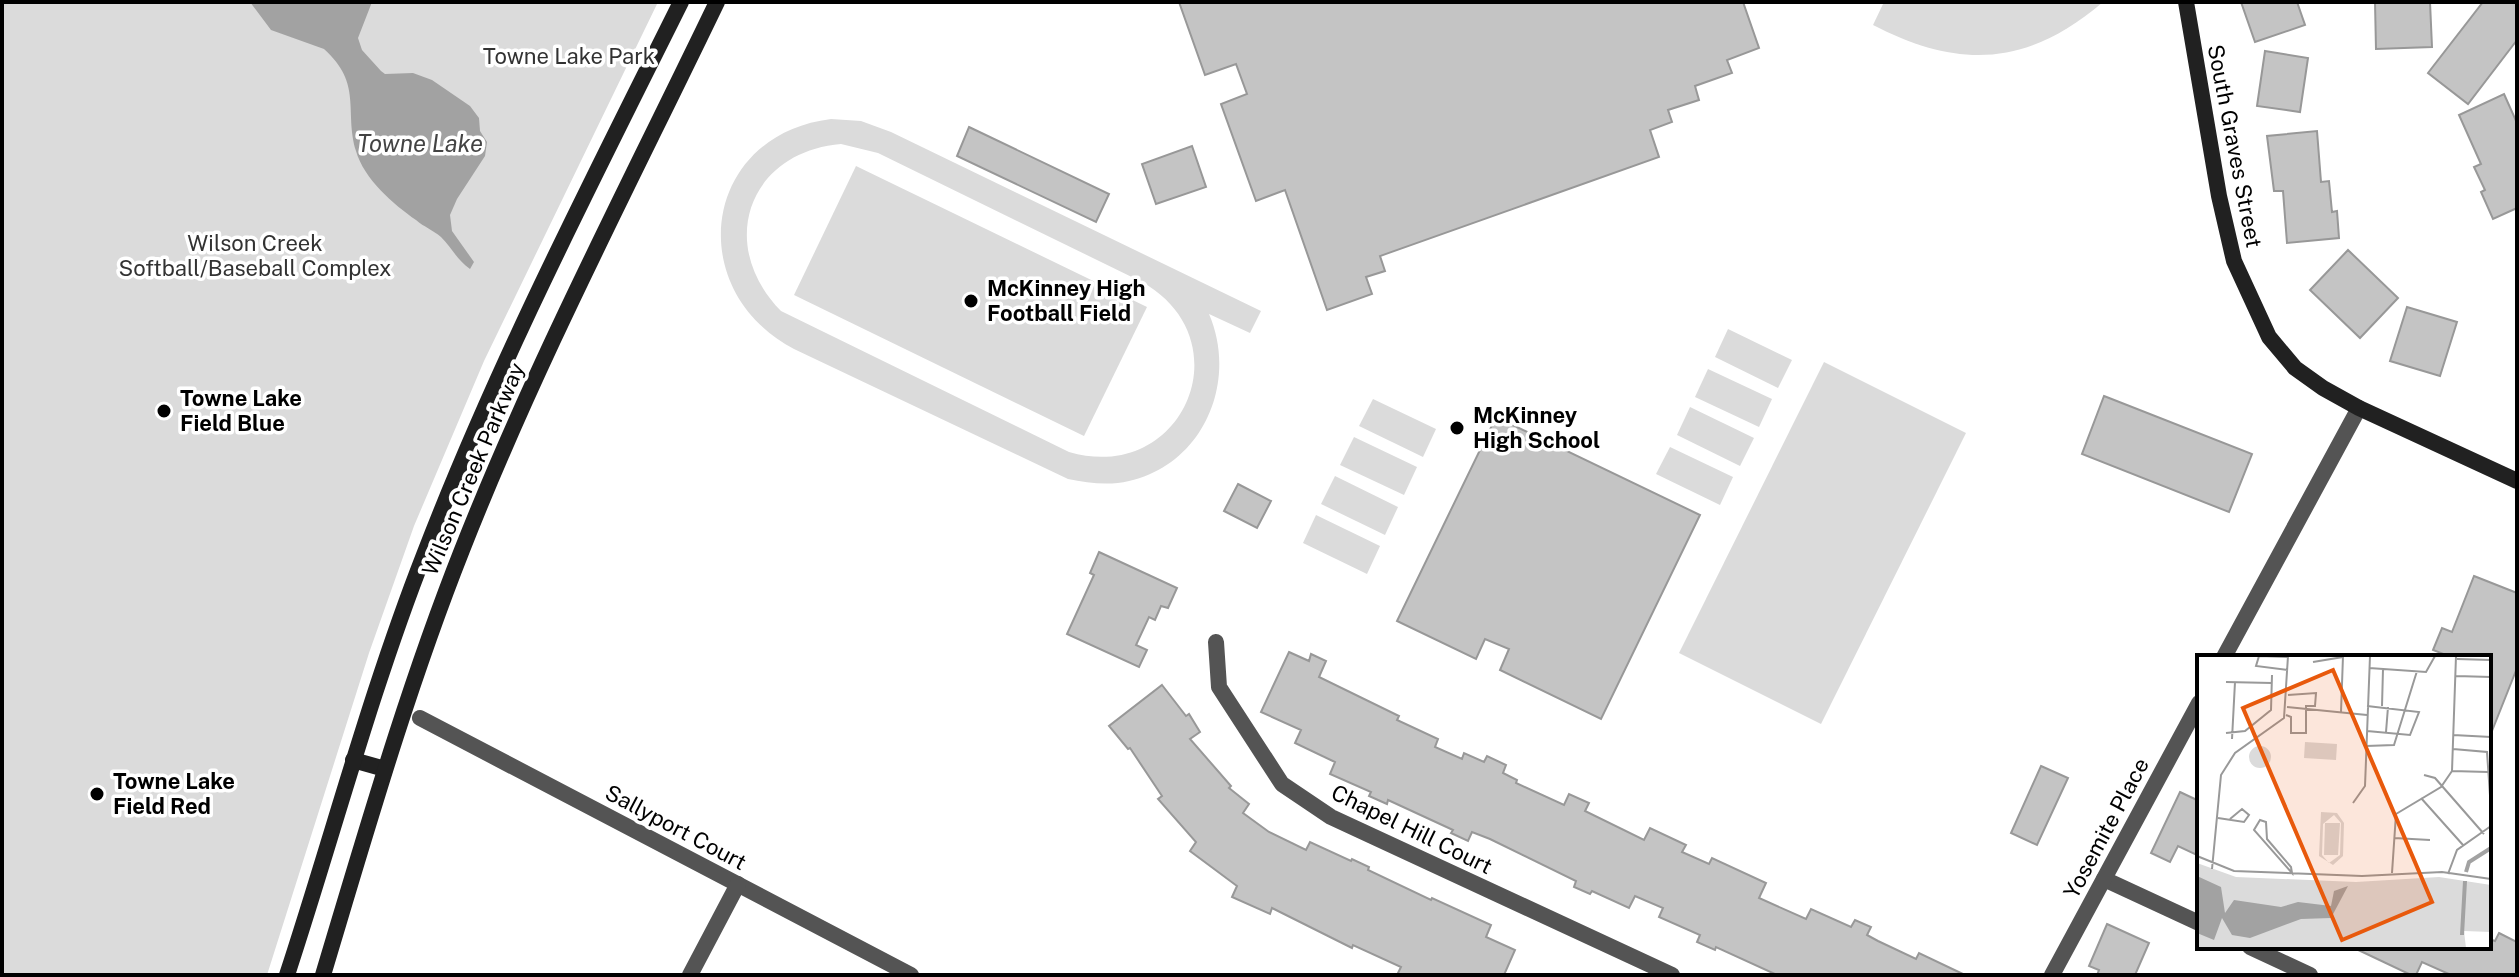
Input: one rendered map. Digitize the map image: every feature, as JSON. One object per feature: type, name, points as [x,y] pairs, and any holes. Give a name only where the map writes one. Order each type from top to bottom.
[{"type":"main road","name":"Wilson Creek Parkway","points":[[287,975],[353,760],[423,556],[530,307],[681,2]]},
{"type":"main road","name":"Wilson Creek Parkway","points":[[323,975],[385,769],[439,610],[509,436],[717,2]]},
{"type":"main road","name":"South Graves Street","points":[[2186,2],[2219,196],[2234,261],[2269,337],[2295,368],[2359,408],[2517,481]]},
{"type":"main road","points":[[353,760],[385,769]]},
{"type":"street","points":[[2225,655],[2359,408]]},
{"type":"street","name":"Chapel Hill Court","points":[[1216,642],[1219,687],[1282,784],[1331,817],[1672,975]]},
{"type":"street","name":"Yosemite Place","points":[[2052,975],[2197,707]]},
{"type":"street","name":"Sallyport Court","points":[[420,718],[911,975]]},
{"type":"street","points":[[2104,879],[2197,922]]},
{"type":"street","points":[[690,975],[738,884]]},
{"type":"street","points":[[2254,949],[2310,975]]},
{"type":"green space","name":"Wilson Creek Softball/Baseball Complex","points":[[2,2],[658,2],[484,361],[414,526],[369,653],[267,975],[2,975]]},
{"type":"green space","points":[[1884,2],[2103,2],[2048,39],[2020,49],[1992,54],[1964,54],[1905,40],[1873,25]]},
{"type":"green space","points":[[831,119],[861,121],[891,132],[1261,311],[1250,333],[1209,314],[1217,340],[1219,366],[1216,392],[1208,416],[1195,438],[1177,457],[1155,472],[1129,481],[1098,483],[1068,479],[794,349],[758,323],[734,290],[722,255],[722,218],[733,183],[755,153],[788,131]],"holes":[[[841,144],[878,153],[1142,282],[1173,307],[1190,338],[1194,370],[1187,401],[1169,428],[1143,448],[1109,457],[1069,452],[781,311],[761,285],[750,258],[747,231],[752,206],[764,183],[783,164],[809,151]]]},
{"type":"green space","name":"McKinney High Football Field","points":[[856,166],[1147,307],[1084,436],[794,295]]},
{"type":"green space","points":[[1728,329],[1792,360],[1778,388],[1715,357]]},
{"type":"green space","points":[[1824,362],[1966,433],[1821,724],[1679,653]]},
{"type":"green space","points":[[1708,369],[1772,399],[1759,427],[1695,397]]},
{"type":"green space","points":[[1373,399],[1436,429],[1423,457],[1359,426]]},
{"type":"green space","points":[[1690,407],[1754,438],[1740,466],[1677,435]]},
{"type":"green space","points":[[1354,437],[1417,467],[1404,495],[1340,465]]},
{"type":"green space","points":[[1670,447],[1733,477],[1720,505],[1656,474]]},
{"type":"green space","points":[[1335,476],[1398,507],[1385,535],[1321,504]]},
{"type":"green space","points":[[1316,515],[1380,546],[1367,574],[1303,543]]},
{"type":"water","name":"Towne Lake","points":[[250,2],[372,2],[358,38],[362,50],[381,71],[385,74],[413,73],[432,80],[470,106],[479,118],[480,131],[487,142],[485,156],[450,215],[452,231],[474,262],[470,269],[441,237],[389,199],[372,181],[356,151],[348,86],[336,62],[324,49],[271,30]]},
{"type":"building","points":[[1179,2],[1743,2],[1759,48],[1727,60],[1732,73],[1695,86],[1699,100],[1668,110],[1672,122],[1650,130],[1659,157],[1380,256],[1385,271],[1366,277],[1372,294],[1327,310],[1285,190],[1256,201],[1221,104],[1247,94],[1236,64],[1205,75]]},
{"type":"building","points":[[2241,2],[2297,2],[2305,25],[2255,42]]},
{"type":"building","points":[[2375,2],[2430,2],[2432,47],[2376,49]]},
{"type":"building","points":[[2483,2],[2517,2],[2517,40],[2468,104],[2428,73]]},
{"type":"building","points":[[2265,51],[2308,58],[2300,112],[2257,106]]},
{"type":"building","points":[[2504,94],[2517,123],[2517,208],[2493,219],[2481,192],[2485,190],[2474,167],[2481,164],[2459,115]]},
{"type":"building","points":[[969,127],[1109,194],[1096,222],[957,156]]},
{"type":"building","points":[[2317,131],[2321,182],[2329,181],[2332,212],[2337,211],[2339,238],[2287,243],[2283,191],[2274,191],[2267,136]]},
{"type":"building","points":[[1192,146],[1206,187],[1156,204],[1142,164]]},
{"type":"building","points":[[2348,250],[2398,298],[2360,338],[2310,290]]},
{"type":"building","points":[[2407,307],[2457,322],[2440,376],[2390,361]]},
{"type":"building","points":[[2104,396],[2252,454],[2229,512],[2082,454]]},
{"type":"building","points":[[1496,417],[1700,515],[1601,719],[1500,670],[1509,649],[1485,639],[1476,659],[1397,621]]},
{"type":"building","points":[[1238,484],[1271,501],[1257,528],[1224,511]]},
{"type":"building","points":[[1099,552],[1177,588],[1168,608],[1161,606],[1155,620],[1149,617],[1136,645],[1147,650],[1139,667],[1067,634],[1094,575],[1090,573]]},
{"type":"building","points":[[2474,576],[2517,593],[2517,668],[2491,733],[2491,655],[2446,655],[2433,650],[2442,628],[2452,632]]},
{"type":"building","points":[[1289,652],[1309,661],[1311,654],[1326,661],[1319,677],[1438,739],[1435,747],[1462,759],[1464,753],[1484,762],[1487,756],[1506,765],[1503,773],[1517,780],[1516,783],[1564,805],[1569,794],[1589,803],[1585,811],[1644,840],[1650,828],[1686,845],[1682,852],[1709,864],[1712,858],[1766,883],[1759,898],[1806,919],[1811,909],[1851,927],[1855,920],[1871,927],[1867,935],[1878,941],[1916,959],[1919,953],[1965,975],[1777,975],[1716,947],[1715,950],[1697,942],[1700,935],[1659,917],[1663,908],[1635,896],[1629,908],[1592,891],[1590,894],[1574,887],[1576,881],[1490,839],[1472,832],[1468,841],[1451,833],[1453,830],[1388,800],[1387,804],[1369,796],[1371,792],[1330,774],[1335,762],[1295,743],[1301,730],[1261,712]]},
{"type":"building","points":[[1162,685],[1186,716],[1189,714],[1200,732],[1190,739],[1231,786],[1229,788],[1249,804],[1243,813],[1269,832],[1306,850],[1310,842],[1352,859],[1431,900],[1491,925],[1486,937],[1515,950],[1504,975],[1397,975],[1401,967],[1353,945],[1352,948],[1272,908],[1270,914],[1232,897],[1237,886],[1190,851],[1196,842],[1158,799],[1162,796],[1130,748],[1109,726]]},
{"type":"building","points":[[2041,766],[2068,778],[2037,845],[2011,833]]},
{"type":"building","points":[[2180,792],[2197,800],[2197,855],[2178,846],[2170,862],[2151,853]]},
{"type":"building","points":[[2107,924],[2149,943],[2135,975],[2097,975],[2099,970],[2089,966]]},
{"type":"building","points":[[2499,933],[2517,942],[2517,975],[2451,975],[2422,962],[2416,975],[2411,975],[2356,949],[2491,949],[2491,940],[2495,941]]},
{"type":"place","name":"McKinney High Football Field","points":[[971,301]]},
{"type":"place","name":"Towne Lake Field Blue","points":[[164,411]]},
{"type":"place","name":"McKinney High School","points":[[1457,428]]},
{"type":"place","name":"Towne Lake Field Red","points":[[97,794]]},
{"type":"park label","name":"Towne Lake Park","points":[[569,56]]}]
